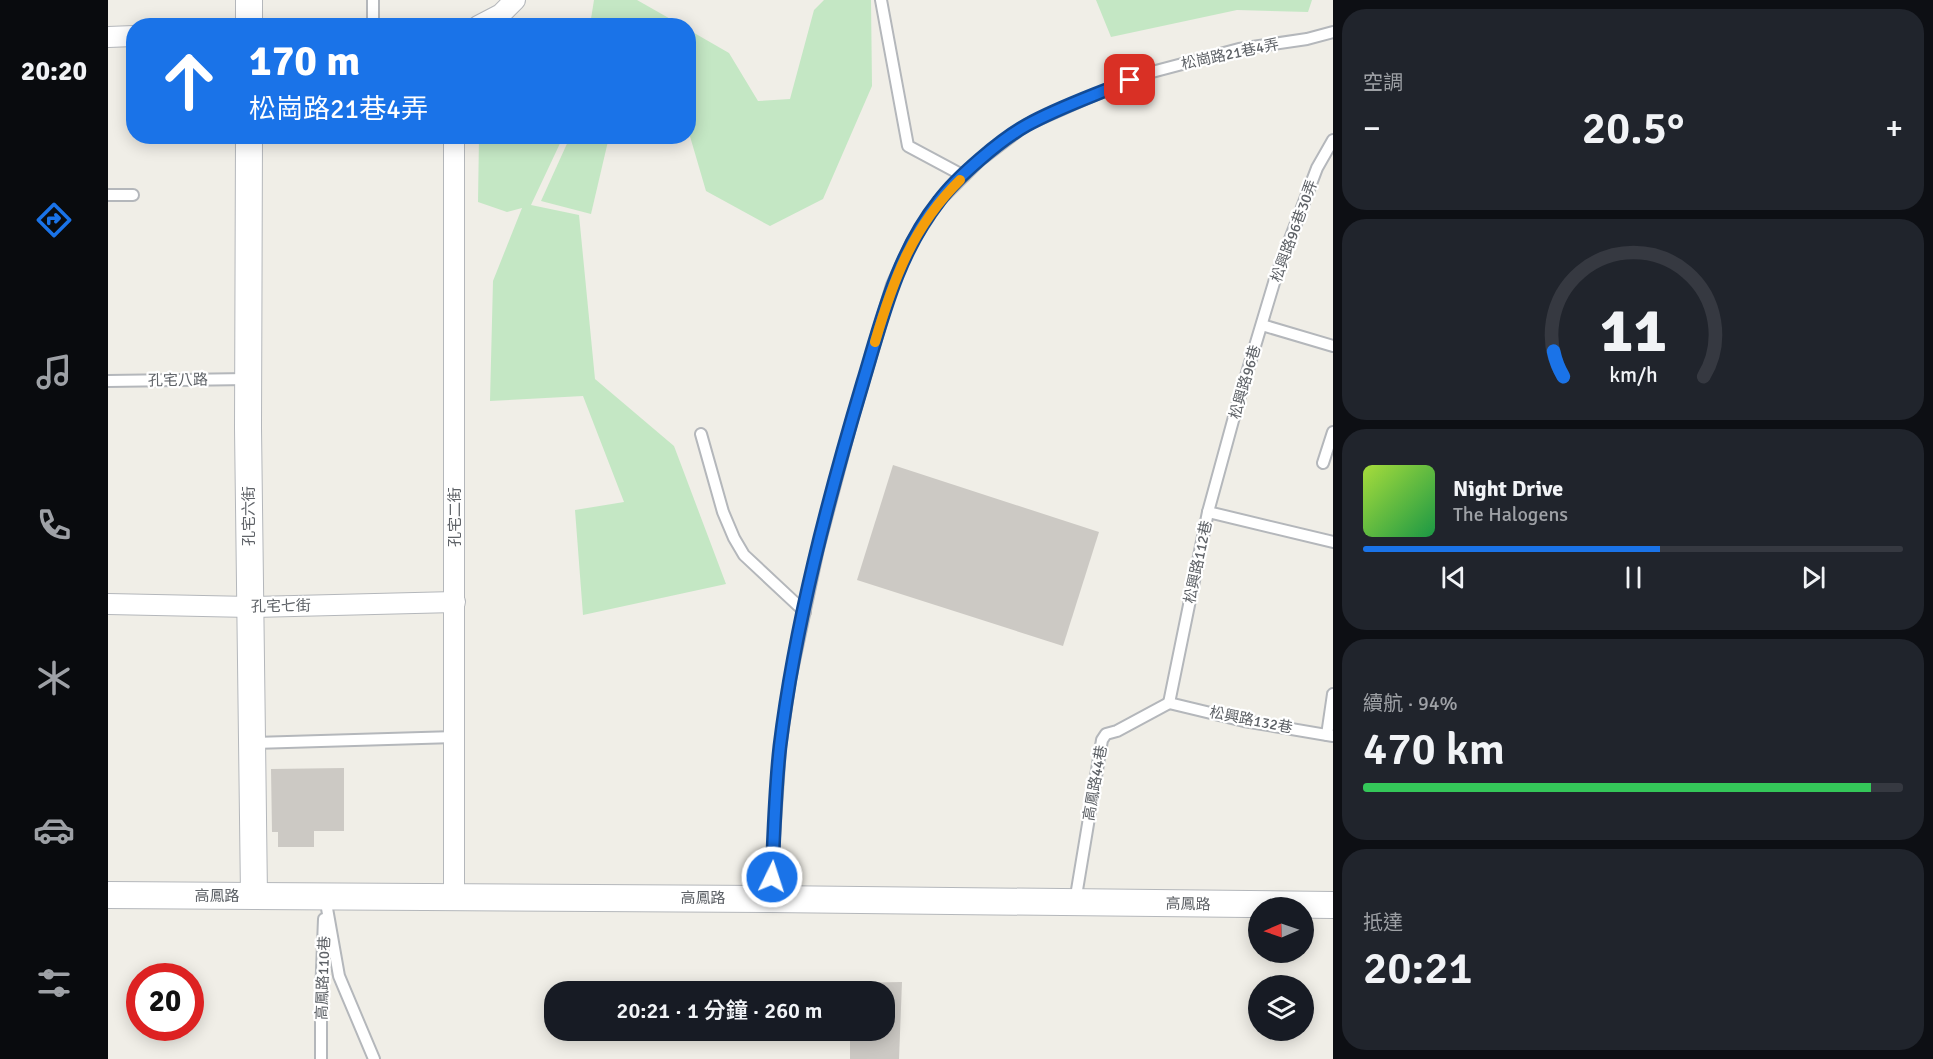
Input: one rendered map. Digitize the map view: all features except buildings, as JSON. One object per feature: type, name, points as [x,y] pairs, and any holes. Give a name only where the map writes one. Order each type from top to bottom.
[{"type":"street","points":[[249,0],[249,18]]},
{"type":"street","points":[[493,18],[501,14],[514,0]]},
{"type":"street","points":[[108,37],[126,36]]},
{"type":"street","name":"孔宅六街","points":[[249,144],[248,379],[254,896]]},
{"type":"street","name":"孔宅二街","points":[[454,144],[454,898]]},
{"type":"street","name":"孔宅七街","points":[[108,604],[250,607],[455,602]]},
{"type":"street","name":"高鳳路","points":[[108,895],[1333,905]]},
{"type":"lane","points":[[373,0],[373,18]]},
{"type":"lane","points":[[881,0],[908,146],[964,176]]},
{"type":"lane","name":"松崗路21巷4弄","points":[[770,899],[780,748],[790,680],[818,549],[852,420],[892,285],[912,242],[939,201],[979,161],[1026,125],[1152,72],[1239,49],[1307,39],[1333,32]]},
{"type":"lane","name":"松興路96巷30弄","points":[[1262,325],[1276,276],[1313,179],[1333,140]]},
{"type":"lane","points":[[108,195],[133,195]]},
{"type":"lane","name":"松興路96巷","points":[[1208,512],[1262,325],[1333,346]]},
{"type":"lane","name":"孔宅八路","points":[[108,381],[248,379]]},
{"type":"lane","points":[[1323,463],[1333,432]]},
{"type":"lane","points":[[701,434],[723,512],[734,538],[744,555],[805,612]]},
{"type":"lane","name":"松興路112巷","points":[[1169,703],[1208,512],[1333,542]]},
{"type":"lane","points":[[1330,735],[1333,694]]},
{"type":"lane","name":"松興路132巷","points":[[1169,703],[1244,720],[1330,735]]},
{"type":"lane","name":"高鳳路44巷","points":[[1075,902],[1102,741],[1106,734],[1169,703]]},
{"type":"lane","points":[[251,743],[455,737]]},
{"type":"lane","points":[[325,897],[339,976],[374,1059]]},
{"type":"lane","name":"高鳳路110巷","points":[[321,1059],[325,897]]},
{"type":"green space","points":[[594,0],[637,0],[669,18],[591,18]]},
{"type":"green space","points":[[824,0],[871,0],[872,86],[823,199],[770,226],[706,191],[692,144],[696,144],[696,34],[729,53],[758,101],[790,99],[814,10]]},
{"type":"green space","points":[[1096,0],[1312,0],[1308,12],[1237,10],[1111,37]]},
{"type":"green space","points":[[479,144],[560,144],[531,205],[579,215],[595,379],[674,446],[726,584],[583,615],[575,510],[624,502],[583,396],[490,401],[493,281],[522,208],[507,212],[478,202]]},
{"type":"green space","points":[[567,144],[607,144],[591,214],[541,201]]},
{"type":"slow traffic","points":[[875,342],[892,285],[912,242],[939,201],[960,180]]},
{"type":"route","points":[[772,877],[780,748],[790,680],[818,549],[852,420],[892,285],[912,242],[939,201],[979,161],[1026,125],[1130,80]]}]
